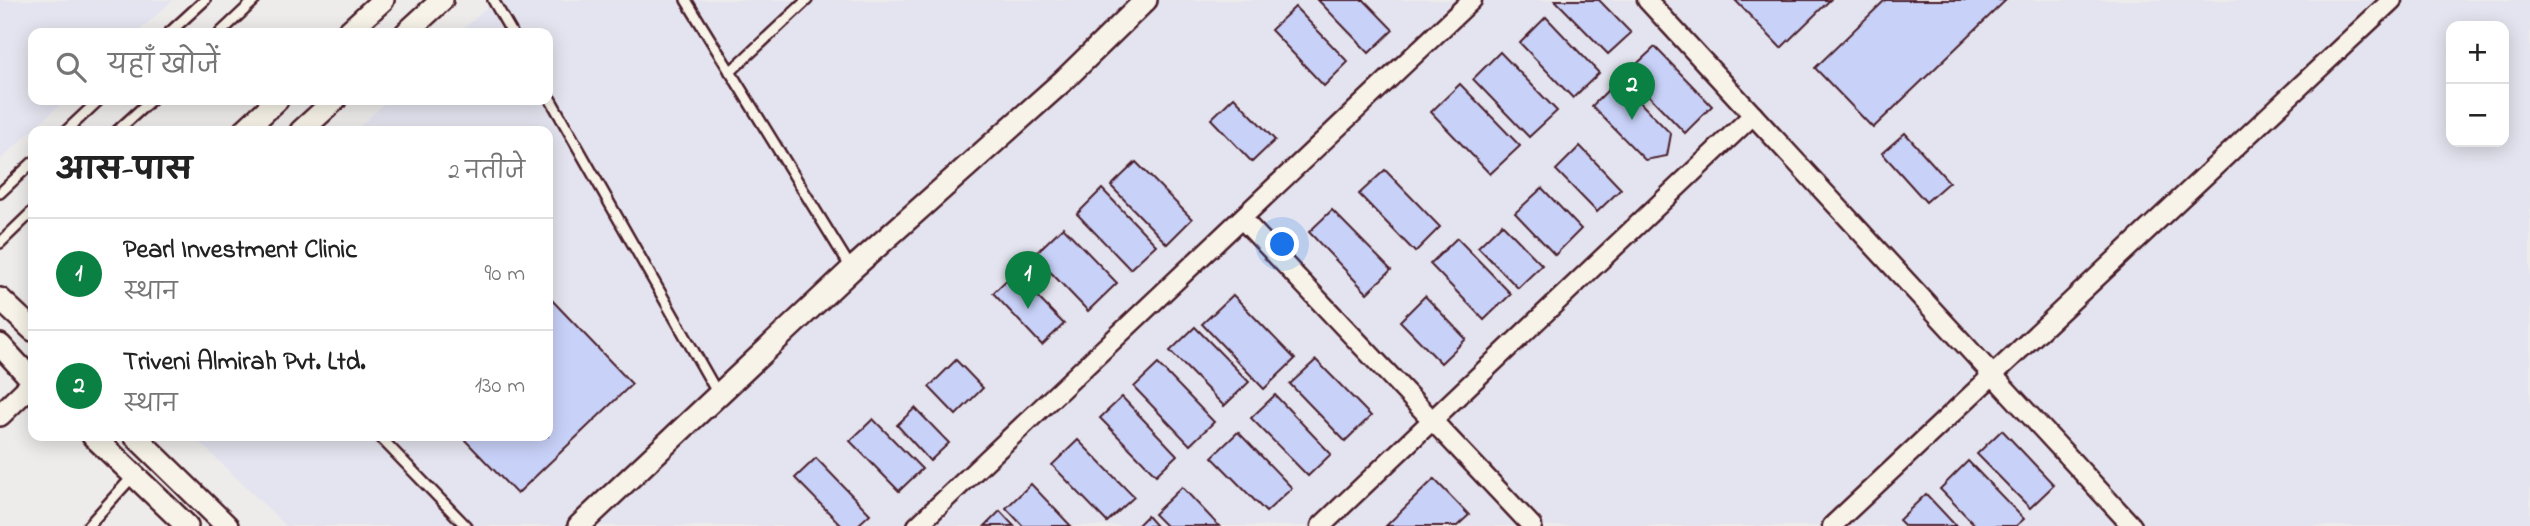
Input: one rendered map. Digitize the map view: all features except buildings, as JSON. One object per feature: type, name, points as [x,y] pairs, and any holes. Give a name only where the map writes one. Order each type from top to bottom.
[{"type":"street","points":[[352,28],[383,0]]},
{"type":"street","points":[[411,28],[442,0]]},
{"type":"street","points":[[579,526],[852,269],[1064,80],[1146,0]]},
{"type":"street","points":[[917,526],[1243,220],[1472,0]]},
{"type":"street","points":[[1647,0],[2132,526]]},
{"type":"street","points":[[1832,526],[1993,376],[2372,6],[2392,0]]},
{"type":"street","points":[[249,126],[272,105]]},
{"type":"street","points":[[306,126],[329,105]]},
{"type":"street","points":[[1321,526],[1753,115]]},
{"type":"street","points":[[1243,220],[1532,526]]},
{"type":"street","points":[[0,299],[28,325]]},
{"type":"street","points":[[3,354],[28,377]]},
{"type":"street","points":[[0,415],[28,387]]},
{"type":"street","points":[[99,441],[187,526]]},
{"type":"street","points":[[140,441],[228,526]]},
{"type":"lane","points":[[174,28],[205,0]]},
{"type":"lane","points":[[225,28],[255,0]]},
{"type":"lane","points":[[493,0],[509,28]]},
{"type":"lane","points":[[686,0],[852,269]]},
{"type":"lane","points":[[730,72],[807,0]]},
{"type":"lane","points":[[553,104],[718,394]]},
{"type":"lane","points":[[71,126],[94,105]]},
{"type":"lane","points":[[122,126],[145,105]]},
{"type":"lane","points":[[0,193],[28,167]]},
{"type":"lane","points":[[0,243],[28,216]]},
{"type":"lane","points":[[384,441],[466,526]]},
{"type":"lane","points":[[88,526],[135,474]]},
{"type":"shaded area","points":[[0,0],[173,0],[142,28],[28,28],[28,105],[60,105],[37,126],[28,126],[28,134],[0,160]]},
{"type":"shaded area","points":[[495,0],[2530,0],[2530,526],[286,526],[198,441],[553,441],[553,126],[360,126],[383,105],[553,105],[553,28],[464,28]]},
{"type":"place","name":"Triveni Almirah Pvt. Ltd.","points":[[1632,120]]},
{"type":"place","name":"Pearl Investment Clinic","points":[[1028,309]]}]
